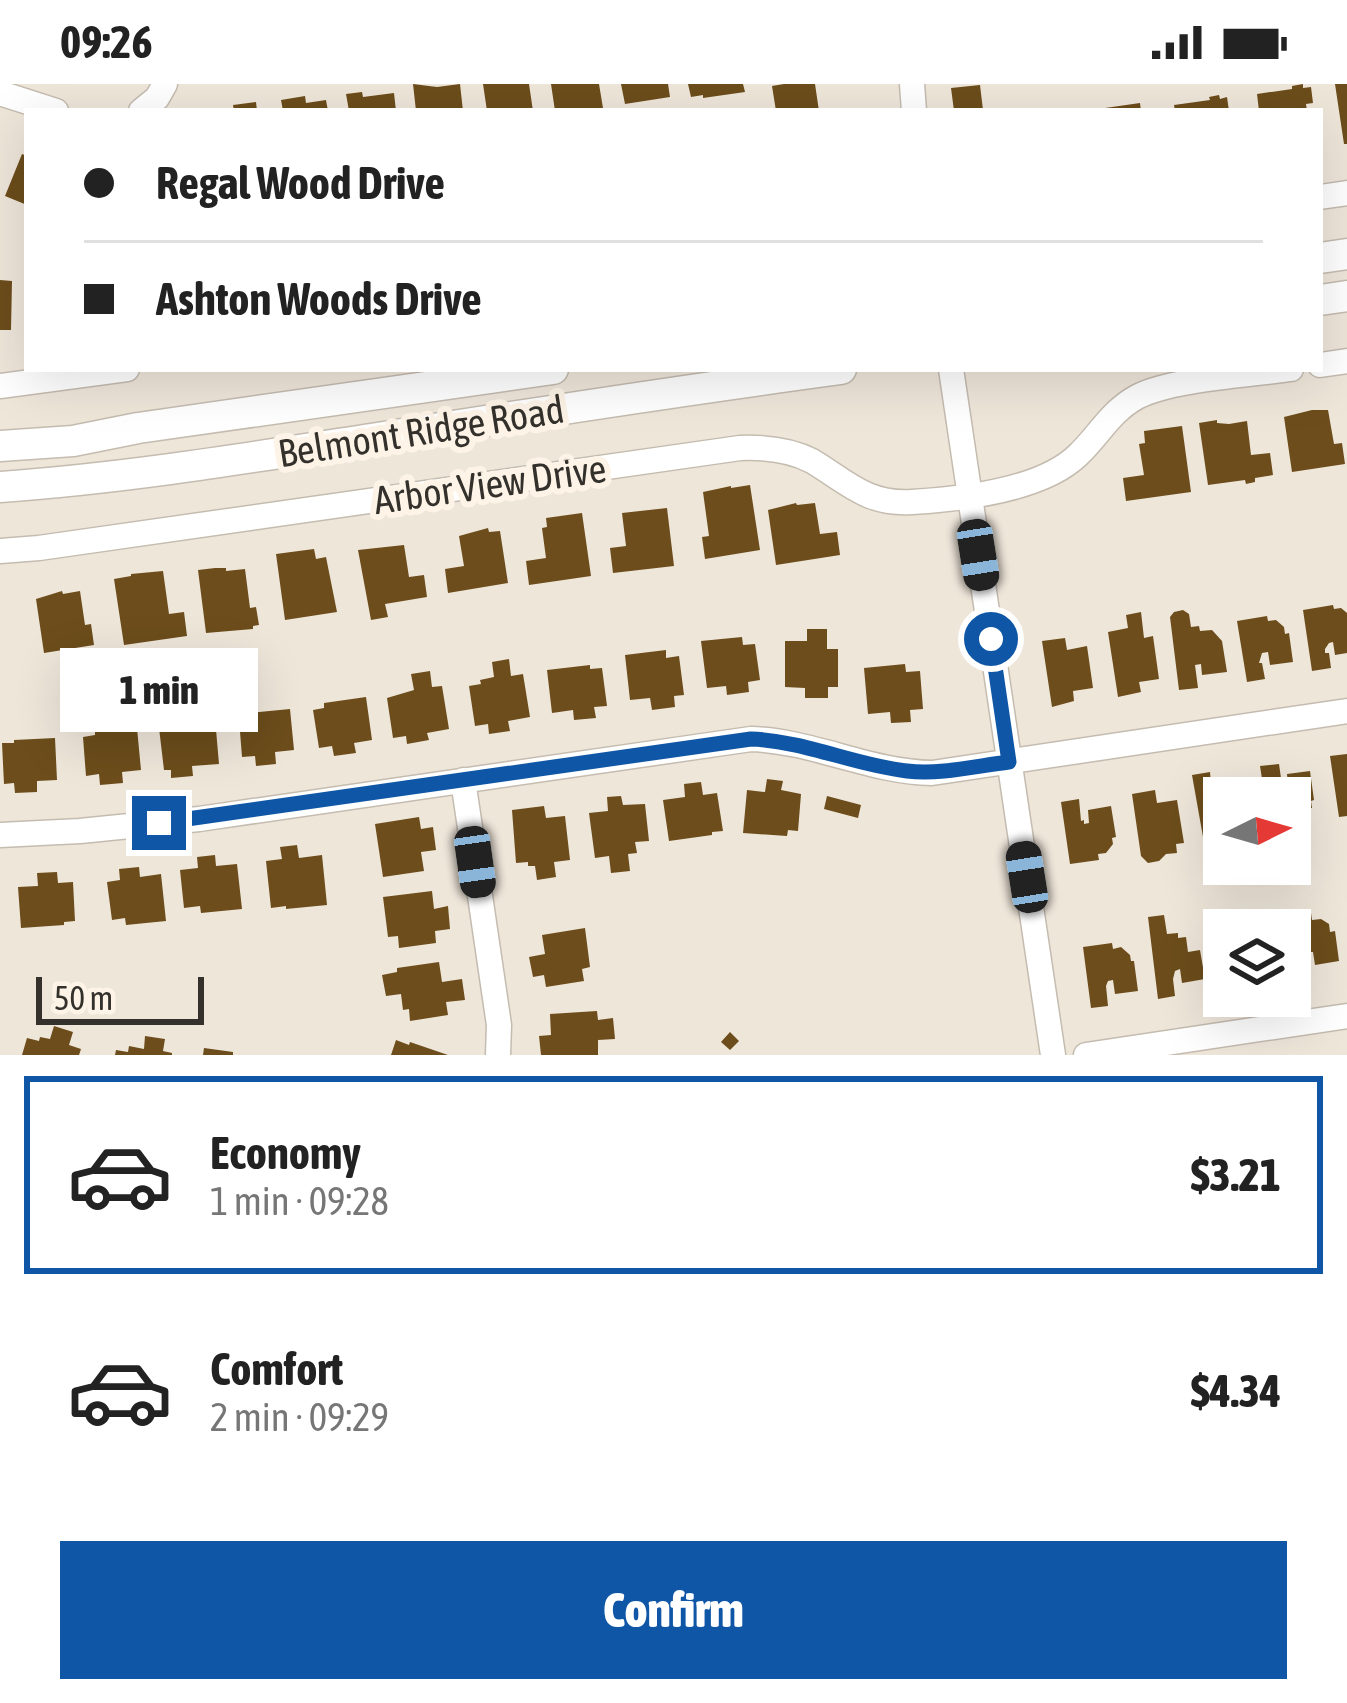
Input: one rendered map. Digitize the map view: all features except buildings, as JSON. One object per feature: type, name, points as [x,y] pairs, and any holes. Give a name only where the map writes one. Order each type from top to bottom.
[{"type":"main road","name":"Belmont Ridge Road","points":[[0,446],[74,442],[138,428],[533,372]]},
{"type":"main road","name":"Belmont Ridge Road","points":[[0,487],[172,470],[818,372]]},
{"type":"street","points":[[146,108],[165,84]]},
{"type":"street","points":[[1,94],[46,108]]},
{"type":"street","points":[[0,386],[105,372]]},
{"type":"street","points":[[950,372],[1053,1055]]},
{"type":"street","name":"Arbor View Drive","points":[[0,551],[740,448],[789,452],[859,493],[879,499],[909,502],[969,494],[1034,483],[1059,471],[1117,410],[1138,396],[1161,388],[1270,372]]},
{"type":"street","points":[[0,836],[199,819],[751,739],[777,740],[901,771],[932,773],[1347,711]]},
{"type":"street","points":[[463,780],[499,1025],[498,1055]]},
{"type":"street","points":[[1086,1055],[1347,1016]]},
{"type":"route","points":[[159,823],[751,739],[777,740],[901,771],[932,773],[1009,762],[991,639]]}]
